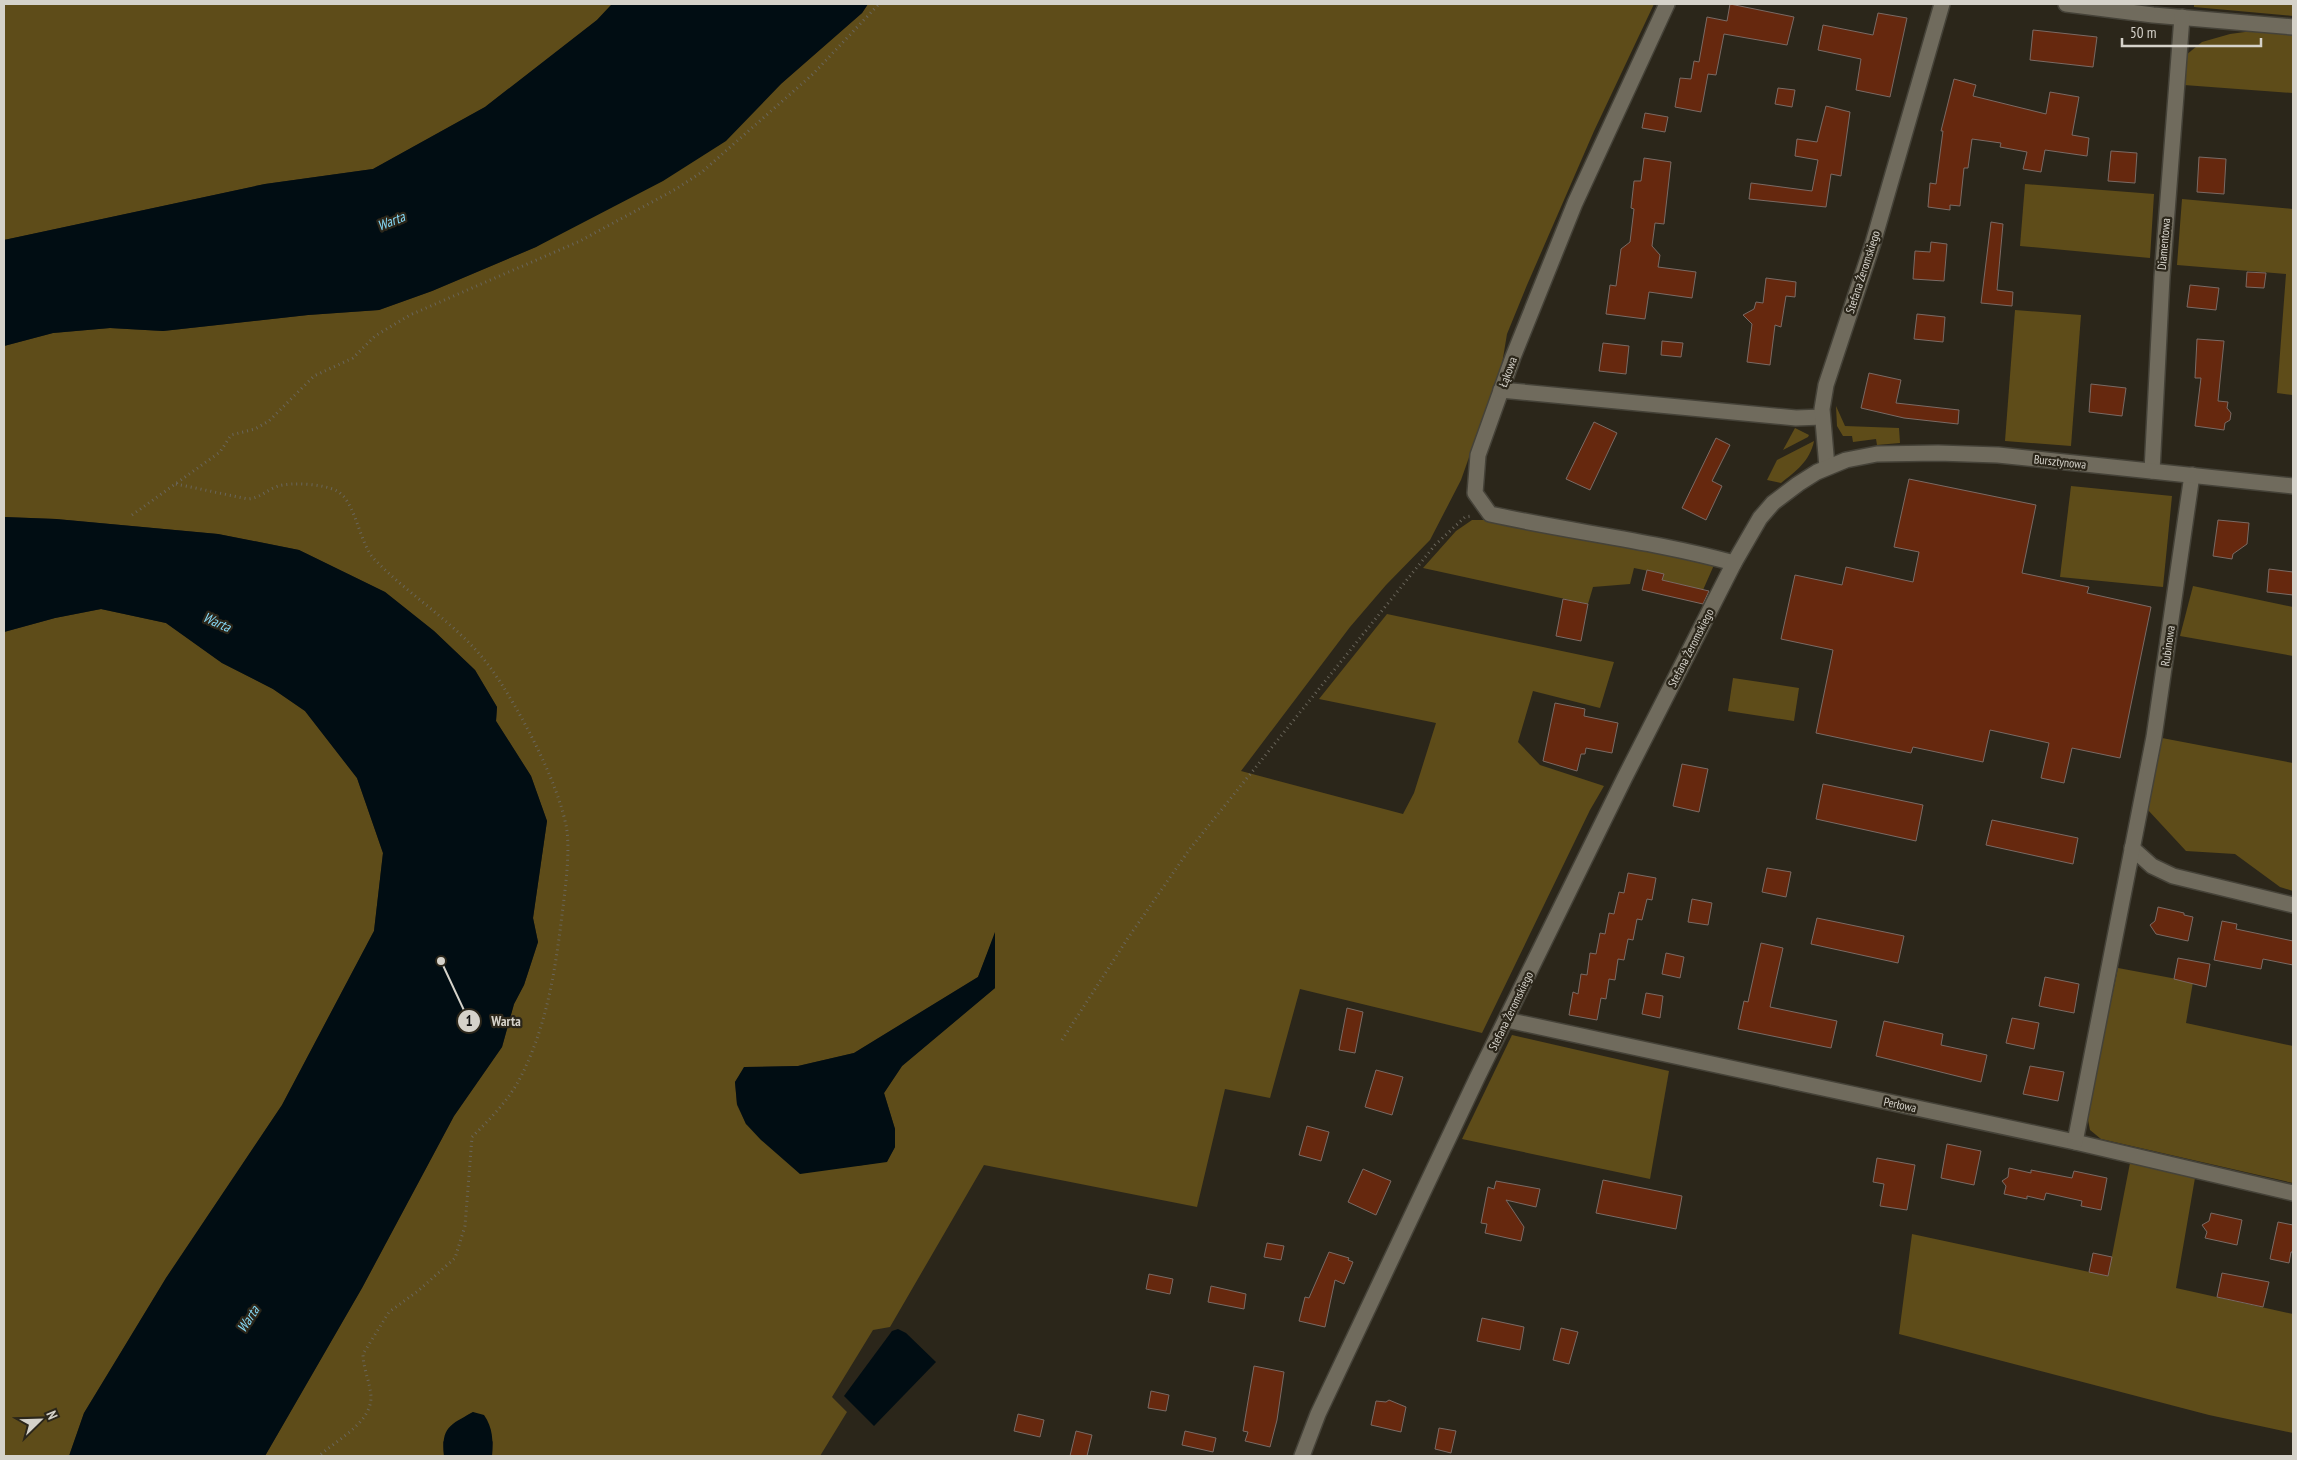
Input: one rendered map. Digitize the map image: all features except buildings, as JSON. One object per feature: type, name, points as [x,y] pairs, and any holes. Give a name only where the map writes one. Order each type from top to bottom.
[{"type":"street","name":"Łąkowa","points":[[1490,514],[1475,493],[1478,455],[1501,390],[1575,202],[1667,4]]},
{"type":"street","name":"Stefana Żeromskiego","points":[[1302,1456],[1318,1414],[1507,1020],[1621,786],[1734,563],[1760,518],[1774,503],[1798,484],[1827,467],[1822,417],[1826,385],[1873,243],[1942,4]]},
{"type":"street","points":[[2066,4],[2293,27]]},
{"type":"street","name":"Diamentowa","points":[[2152,471],[2162,277],[2182,17]]},
{"type":"street","points":[[1501,390],[1796,418],[1822,417]]},
{"type":"street","name":"Bursztynowa","points":[[1827,467],[1846,460],[1870,455],[1938,453],[1998,455],[2293,486]]},
{"type":"street","name":"Rubinowa","points":[[2075,1142],[2162,691],[2192,476]]},
{"type":"street","points":[[1490,514],[1536,525],[1694,552],[1734,563]]},
{"type":"street","points":[[2132,848],[2152,866],[2173,876],[2293,904]]},
{"type":"street","name":"Perłowa","points":[[1507,1020],[2075,1142],[2293,1193]]},
{"type":"path","points":[[132,515],[220,452],[232,435],[255,429],[269,421],[314,376],[353,358],[375,336],[410,315],[580,241],[676,189],[702,172],[813,74],[879,4]]},
{"type":"path","points":[[176,484],[248,499],[256,498],[268,490],[281,485],[313,485],[337,491],[346,499],[364,545],[374,559],[414,596],[456,629],[492,670],[541,758],[558,797],[567,832],[566,885],[557,958],[544,1022],[517,1082],[492,1117],[472,1137],[465,1226],[455,1258],[418,1291],[389,1312],[363,1354],[371,1398],[368,1412],[354,1428],[319,1456]]},
{"type":"path","points":[[1062,1040],[1128,938],[1189,850],[1435,546],[1465,517],[1490,514]]},
{"type":"shaded area","points":[[4,4],[612,4],[597,20],[485,107],[373,169],[265,184],[4,240]]},
{"type":"shaded area","points":[[868,4],[1654,4],[1594,131],[1527,285],[1507,334],[1502,364],[1461,480],[1430,540],[1386,585],[1350,627],[1241,771],[1403,814],[1414,793],[1436,723],[1319,699],[1387,614],[1614,662],[1600,708],[1533,691],[1518,742],[1540,765],[1604,786],[1590,810],[1482,1033],[1300,989],[1270,1098],[1225,1089],[1197,1207],[984,1165],[890,1327],[873,1330],[832,1397],[847,1412],[820,1456],[492,1456],[493,1442],[473,1412],[466,1416],[443,1442],[444,1456],[265,1456],[362,1288],[454,1116],[502,1047],[514,1004],[524,985],[538,942],[533,918],[547,821],[531,776],[496,721],[497,707],[475,670],[434,631],[385,592],[299,550],[218,534],[56,519],[4,517],[4,346],[53,333],[110,328],[163,331],[308,315],[379,310],[432,291],[536,247],[782,83],[862,13]],"holes":[[[995,934],[995,988],[902,1066],[884,1093],[895,1129],[895,1147],[887,1161],[857,1166],[746,1124],[737,1105],[735,1082],[745,1067],[798,1066],[854,1053],[978,977]]]},
{"type":"shaded area","points":[[2194,4],[2293,4],[2293,16],[2194,7]]},
{"type":"shaded area","points":[[2267,29],[2293,31],[2293,93],[2184,85],[2186,55],[2202,42],[2230,34]]},
{"type":"shaded area","points":[[2025,184],[2154,194],[2150,258],[2020,246]]},
{"type":"shaded area","points":[[2182,199],[2293,209],[2293,395],[2277,393],[2286,274],[2177,265]]},
{"type":"shaded area","points":[[2015,310],[2081,315],[2071,446],[2005,441]]},
{"type":"shaded area","points":[[1836,406],[1845,426],[1899,428],[1900,443],[1877,445],[1876,439],[1853,442],[1852,436],[1843,436],[1837,426]]},
{"type":"shaded area","points":[[1795,428],[1809,435],[1808,437],[1783,450]]},
{"type":"shaded area","points":[[1814,441],[1806,460],[1792,474],[1781,483],[1767,480],[1777,460]]},
{"type":"shaded area","points":[[2071,486],[2172,496],[2163,587],[2060,577]]},
{"type":"shaded area","points":[[1472,520],[1490,520],[1714,565],[1703,590],[1662,580],[1663,574],[1634,568],[1630,584],[1593,587],[1588,604],[1423,568],[1456,531]]},
{"type":"shaded area","points":[[2193,586],[2293,607],[2293,656],[2180,636]]},
{"type":"shaded area","points":[[101,609],[166,623],[222,663],[273,689],[305,711],[357,778],[383,853],[374,931],[282,1105],[166,1278],[84,1413],[69,1456],[4,1456],[4,632],[55,618]]},
{"type":"shaded area","points":[[1733,678],[1799,688],[1794,721],[1728,711]]},
{"type":"shaded area","points":[[2162,738],[2293,763],[2293,891],[2280,887],[2235,854],[2186,851],[2148,810]]},
{"type":"shaded area","points":[[2118,968],[2193,982],[2186,1023],[2293,1046],[2293,1183],[2101,1139],[2090,1130],[2087,1115]]},
{"type":"shaded area","points":[[1512,1035],[1669,1071],[1650,1179],[1462,1139]]},
{"type":"shaded area","points":[[2130,1163],[2195,1178],[2176,1288],[2293,1314],[2293,1433],[2209,1415],[1899,1334],[1912,1234],[2108,1276]]},
{"type":"water","points":[[612,4],[868,4],[862,13],[782,83],[726,141],[663,181],[536,247],[432,291],[379,310],[308,315],[163,331],[110,328],[53,333],[4,346],[4,240],[265,184],[373,169],[485,107],[597,20]]},
{"type":"water","points":[[4,517],[56,519],[218,534],[299,550],[385,592],[434,631],[475,670],[497,707],[496,721],[531,776],[547,821],[533,918],[538,942],[524,985],[514,1004],[502,1047],[454,1116],[362,1288],[265,1456],[69,1456],[84,1413],[166,1278],[282,1105],[374,931],[383,853],[357,778],[305,711],[273,689],[222,663],[166,623],[101,609],[55,618],[4,632]]},
{"type":"water","points":[[995,932],[995,988],[902,1066],[884,1093],[895,1129],[895,1147],[887,1162],[800,1174],[761,1140],[746,1124],[737,1104],[735,1082],[744,1067],[798,1066],[854,1053],[978,977]]},
{"type":"water","points":[[898,1329],[906,1333],[936,1362],[874,1426],[844,1396],[892,1331]]},
{"type":"water","points":[[473,1412],[484,1415],[491,1429],[492,1456],[444,1456],[444,1439],[449,1428],[458,1420]]},
{"type":"place","name":"Warta","points":[[441,961]]}]
